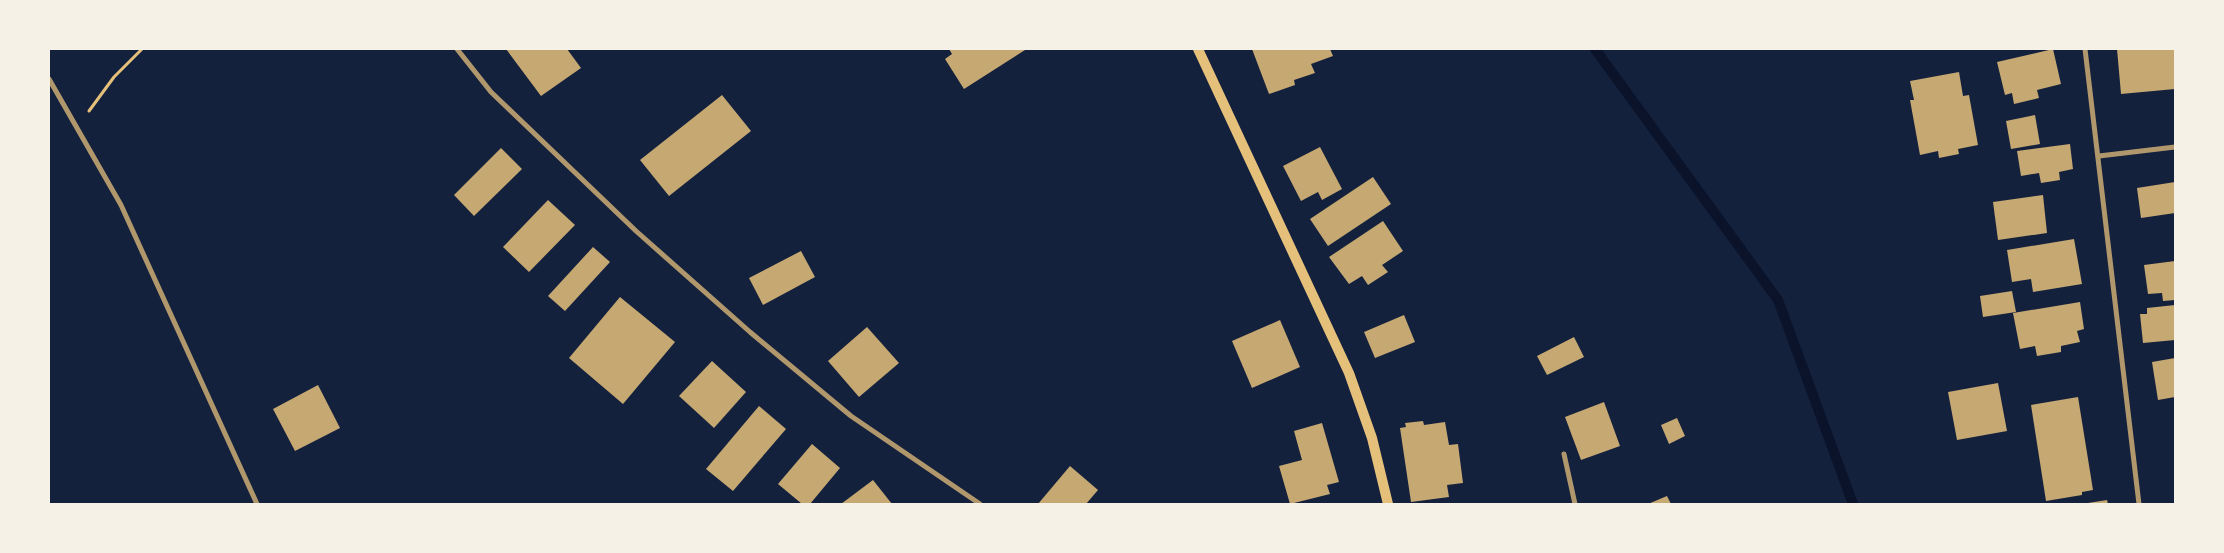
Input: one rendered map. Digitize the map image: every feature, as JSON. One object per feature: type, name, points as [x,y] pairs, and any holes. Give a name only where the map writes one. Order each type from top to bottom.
[{"type":"main road","points":[[1198,49],[1348,373],[1372,438],[1388,504]]},
{"type":"street","points":[[457,49],[491,92],[636,231],[750,332],[851,416],[980,504]]},
{"type":"street","points":[[2085,49],[2139,504]]},
{"type":"street","points":[[49,80],[121,205],[257,504]]},
{"type":"street","points":[[2099,156],[2175,147]]},
{"type":"street","points":[[1564,454],[1576,504]]},
{"type":"path","points":[[76,127],[114,76],[142,49]]},
{"type":"building","points":[[506,49],[567,49],[581,68],[541,96]]},
{"type":"building","points":[[949,49],[1025,50],[964,89],[945,59],[952,54]]},
{"type":"building","points":[[1252,49],[1330,49],[1333,56],[1311,64],[1315,73],[1294,80],[1295,85],[1269,94]]},
{"type":"building","points":[[2053,49],[2061,84],[2037,90],[2039,98],[2014,104],[2012,93],[2005,95],[1997,62]]},
{"type":"building","points":[[2117,49],[2175,49],[2175,89],[2121,94]]},
{"type":"building","points":[[1959,72],[1963,96],[1969,95],[1978,145],[1958,149],[1959,154],[1939,158],[1938,151],[1920,155],[1910,100],[1914,100],[1910,81]]},
{"type":"building","points":[[722,95],[751,131],[669,196],[640,160]]},
{"type":"building","points":[[2035,115],[2040,144],[2011,149],[2006,121]]},
{"type":"building","points":[[2070,144],[2073,169],[2059,172],[2060,180],[2041,183],[2039,173],[2021,176],[2017,151]]},
{"type":"building","points":[[1320,147],[1342,189],[1322,200],[1318,192],[1301,201],[1283,166]]},
{"type":"building","points":[[501,148],[522,169],[474,216],[454,195]]},
{"type":"building","points":[[1373,177],[1391,204],[1328,246],[1310,219]]},
{"type":"building","points":[[2175,182],[2175,213],[2141,218],[2137,188]]},
{"type":"building","points":[[2043,195],[2047,233],[1998,240],[1993,202]]},
{"type":"building","points":[[548,200],[575,225],[529,272],[503,247]]},
{"type":"building","points":[[1383,221],[1403,251],[1382,265],[1388,272],[1368,285],[1362,276],[1349,284],[1329,257]]},
{"type":"building","points":[[2074,239],[2082,284],[2033,292],[2031,279],[2012,282],[2007,250]]},
{"type":"building","points":[[593,247],[610,262],[565,311],[548,296]]},
{"type":"building","points":[[801,251],[815,277],[763,305],[749,278]]},
{"type":"building","points":[[2175,261],[2175,300],[2163,301],[2162,293],[2148,294],[2144,265]]},
{"type":"building","points":[[2012,291],[2016,312],[1983,317],[1980,296]]},
{"type":"building","points":[[620,297],[675,342],[623,404],[569,358]]},
{"type":"building","points":[[2080,302],[2084,329],[2077,331],[2080,342],[2061,346],[2061,352],[2037,356],[2035,346],[2020,349],[2013,313]]},
{"type":"building","points":[[2175,305],[2175,340],[2143,343],[2140,314],[2147,314],[2147,308]]},
{"type":"building","points":[[1404,315],[1415,342],[1375,358],[1364,332]]},
{"type":"building","points":[[1280,320],[1300,367],[1252,388],[1232,341]]},
{"type":"building","points":[[867,327],[899,363],[859,397],[828,361]]},
{"type":"building","points":[[1574,337],[1584,357],[1547,375],[1537,356]]},
{"type":"building","points":[[2175,358],[2175,397],[2158,400],[2152,362]]},
{"type":"building","points":[[712,361],[746,392],[714,428],[679,396]]},
{"type":"building","points":[[1998,383],[2007,431],[1957,440],[1948,392]]},
{"type":"building","points":[[318,385],[340,428],[295,451],[273,409]]},
{"type":"building","points":[[2078,397],[2093,490],[2082,492],[2082,495],[2046,501],[2031,405]]},
{"type":"building","points":[[1604,402],[1620,446],[1581,460],[1565,417]]},
{"type":"building","points":[[759,406],[786,429],[733,491],[706,469]]},
{"type":"building","points":[[1677,418],[1685,436],[1669,444],[1661,425]]},
{"type":"building","points":[[1423,421],[1424,425],[1445,422],[1449,445],[1458,444],[1463,483],[1447,485],[1449,497],[1411,502],[1400,428],[1406,427],[1405,423]]},
{"type":"building","points":[[1322,423],[1339,482],[1327,485],[1330,494],[1290,504],[1279,466],[1302,460],[1294,431]]},
{"type":"building","points":[[812,444],[840,468],[810,504],[802,504],[778,484]]},
{"type":"building","points":[[1070,466],[1098,490],[1086,504],[1038,504]]},
{"type":"building","points":[[873,480],[892,504],[841,504]]},
{"type":"building","points":[[1667,496],[1671,504],[1648,504]]},
{"type":"building","points":[[2107,500],[2108,504],[2088,504],[2088,503]]},
{"type":"waterway","points":[[1595,49],[1778,300],[1853,504]]}]
